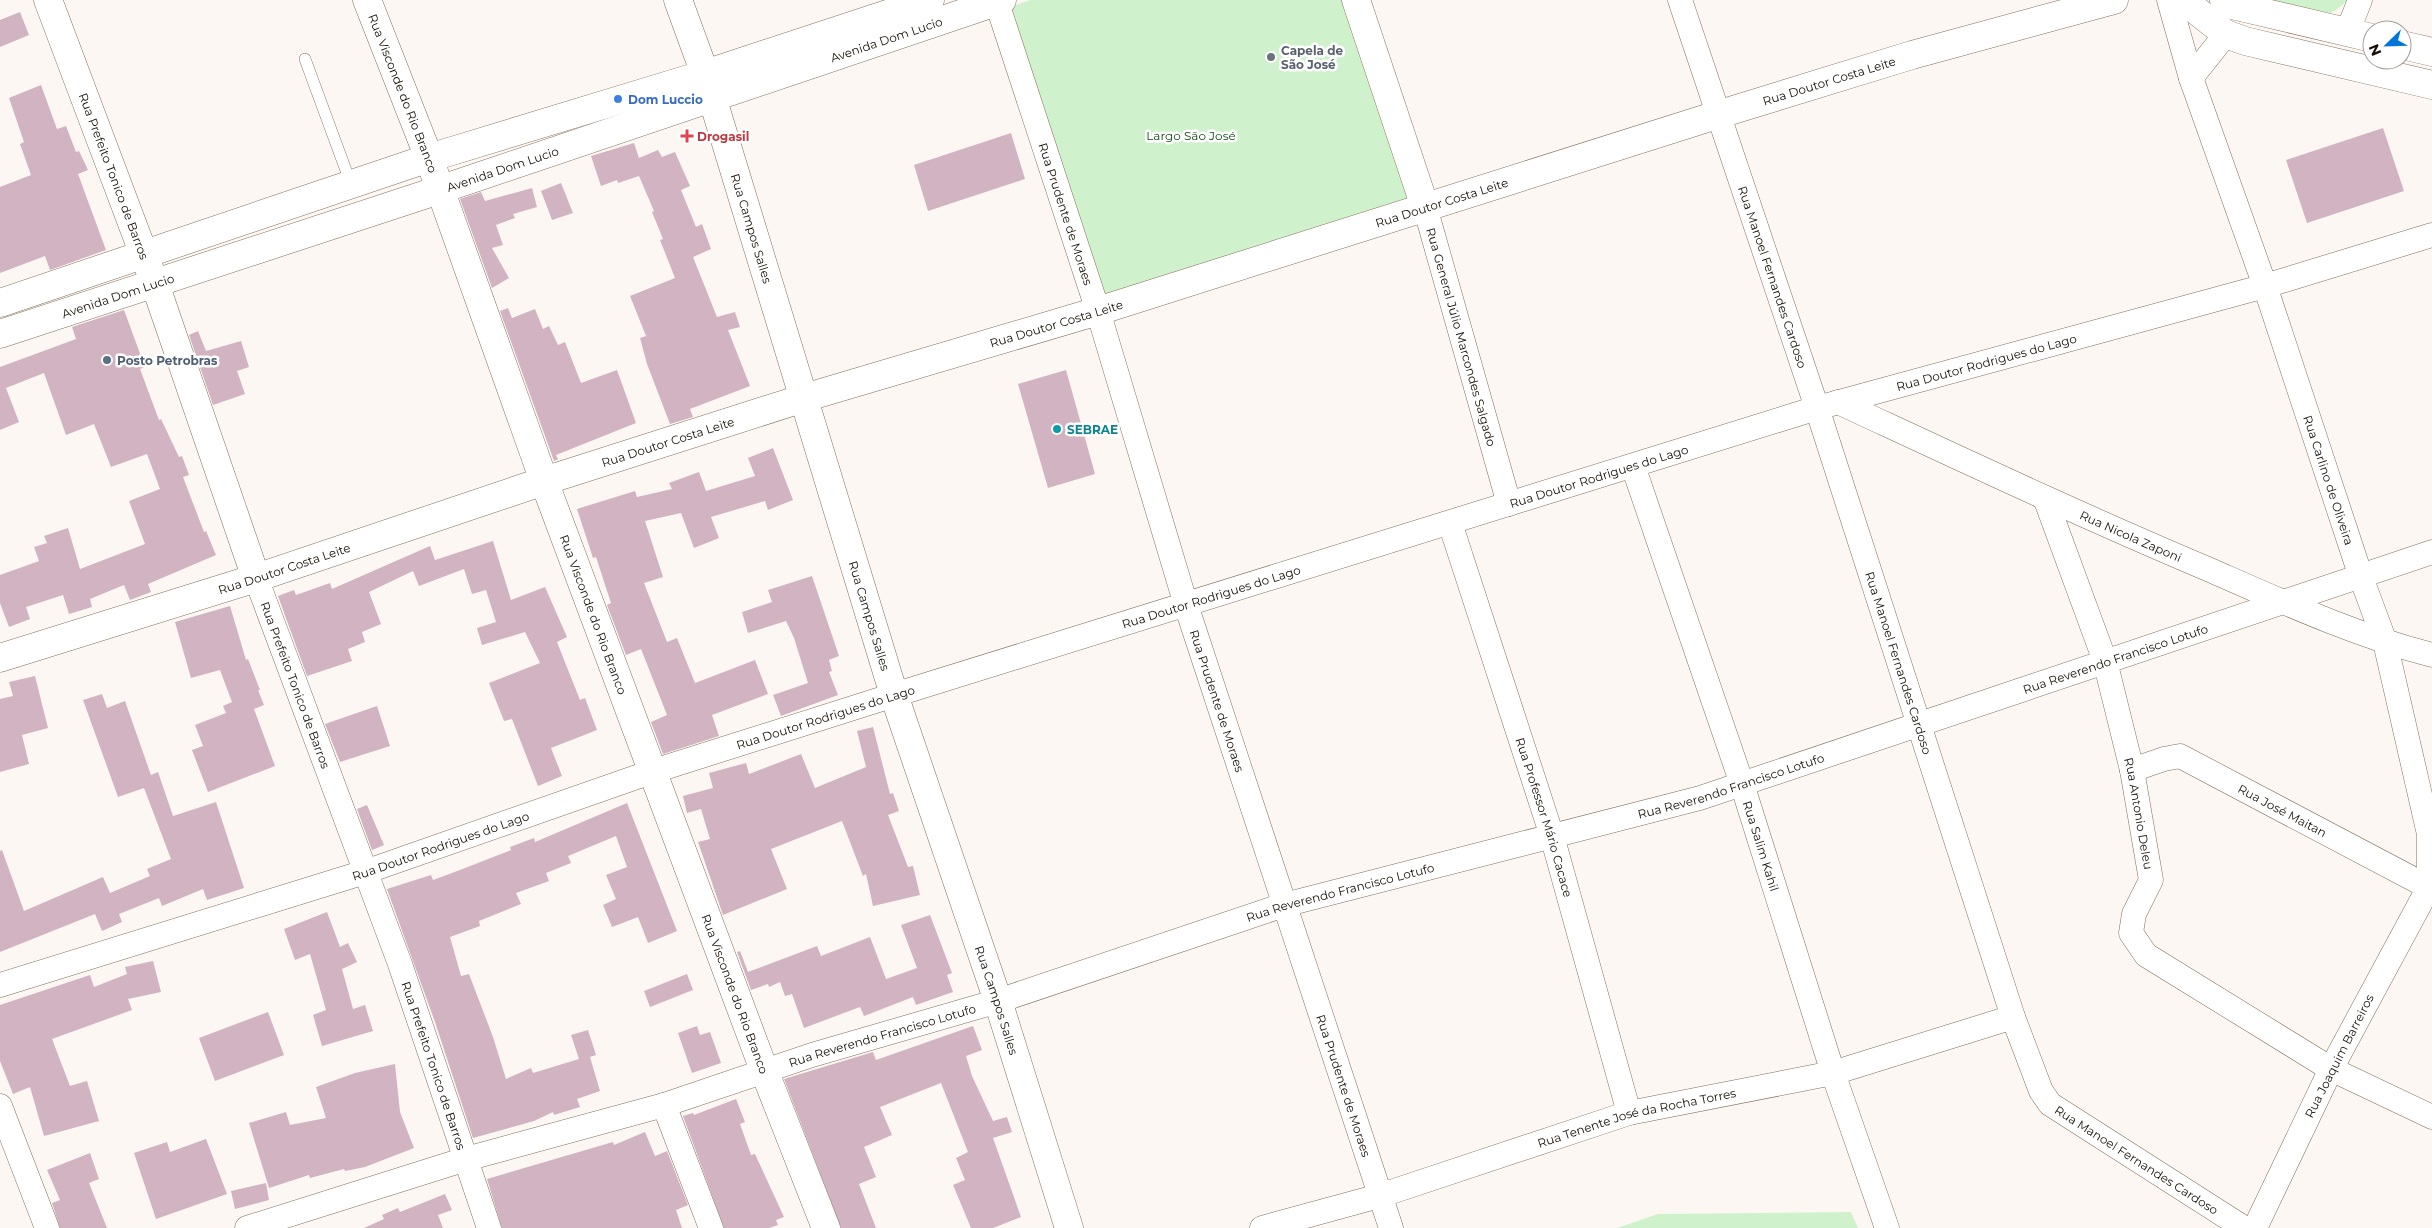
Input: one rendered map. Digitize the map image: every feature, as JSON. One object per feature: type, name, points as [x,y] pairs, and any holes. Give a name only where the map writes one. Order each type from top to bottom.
[{"type":"street","name":"Rua Prefeito Tonico de Barros","points":[[48,0],[155,284],[256,578],[400,964],[489,1228]]},
{"type":"street","name":"Rua Visconde do Rio Branco","points":[[367,0],[428,158],[544,481],[764,1070],[826,1228]]},
{"type":"street","name":"Rua Campos Salles","points":[[678,0],[708,85],[894,695],[998,1001],[1069,1228]]},
{"type":"street","name":"Avenida Dom Lucio","points":[[0,334],[439,190],[930,0]]},
{"type":"street","name":"Rua General Júlio Marcondes Salgado","points":[[1356,0],[1426,207],[1509,504]]},
{"type":"street","name":"Rua Manoel Fernandes Cardoso","points":[[1680,0],[1827,405],[1919,724],[2013,1017],[2040,1091],[2050,1104],[2244,1228]]},
{"type":"street","name":"Rua Doutor Costa Leite","points":[[0,658],[256,578],[544,481],[804,398],[1098,311],[1912,55],[2114,0]]},
{"type":"street","name":"Rua Carlino de Oliveira","points":[[2169,0],[2191,78],[2265,286],[2384,642],[2429,834],[2430,888]]},
{"type":"street","points":[[2183,0],[2226,34],[2245,41],[2432,85]]},
{"type":"street","points":[[2224,0],[2232,5],[2359,36]]},
{"type":"street","points":[[2359,36],[2360,0]]},
{"type":"street","name":"Avenida Dom Lucio","points":[[0,303],[428,158],[708,85],[998,1]]},
{"type":"street","name":"Rua Prudente de Moraes","points":[[998,1],[1098,311],[1186,604],[1391,1228]]},
{"type":"street","points":[[2191,78],[2226,34]]},
{"type":"street","points":[[2324,59],[2337,48],[2359,36]]},
{"type":"street","points":[[2412,47],[2432,52]]},
{"type":"street","name":"Rua Doutor Rodrigues do Lago","points":[[0,985],[366,872],[654,772],[894,695],[1827,405],[2265,286],[2432,235]]},
{"type":"street","name":"Rua Nicola Zaponi","points":[[1827,405],[2284,602],[2384,642],[2432,654]]},
{"type":"street","name":"Rua Salim Kahil","points":[[1633,466],[1742,784],[1833,1073],[1887,1228]]},
{"type":"street","name":"Rua Antonio Deleu","points":[[2045,498],[2105,661],[2132,770],[2152,880],[2134,914],[2131,933],[2146,955],[2331,1069],[2432,1117]]},
{"type":"street","name":"Rua Professor Mário Cacace","points":[[1450,523],[1552,836],[1629,1113]]},
{"type":"street","name":"Rua Reverendo Francisco Lotufo","points":[[247,1228],[466,1159],[664,1105],[764,1070],[998,1001],[1284,905],[1700,798],[2432,552]]},
{"type":"street","name":"Rua José Maitan","points":[[2132,770],[2164,759],[2180,756],[2430,888]]},
{"type":"street","name":"Rua Joaquim Barreiros","points":[[2255,1228],[2331,1069],[2430,888]]},
{"type":"street","name":"Rua Tenente José da Rocha Torres","points":[[1262,1228],[1379,1196],[1629,1113],[1833,1073],[2013,1017]]},
{"type":"street","points":[[664,1105],[711,1228]]},
{"type":"street","points":[[0,1106],[47,1228]]},
{"type":"lane","points":[[305,59],[351,184]]},
{"type":"green space","name":"Largo São José","points":[[1030,0],[1347,0],[1415,199],[1105,306],[1010,7]]},
{"type":"green space","points":[[2240,0],[2348,0],[2336,10],[2322,17]]},
{"type":"green space","points":[[1851,1212],[1858,1228],[1617,1228],[1658,1214]]},
{"type":"building","points":[[20,12],[29,35],[0,47],[0,20]]},
{"type":"building","points":[[41,85],[57,129],[66,126],[76,152],[79,151],[88,170],[78,174],[106,250],[50,270],[45,256],[0,273],[0,187],[31,175],[20,144],[24,142],[9,98]]},
{"type":"building","points":[[2383,128],[2404,191],[2307,223],[2286,160]]},
{"type":"building","points":[[1011,133],[1025,179],[928,211],[914,165]]},
{"type":"building","points":[[634,143],[639,158],[658,150],[662,157],[675,152],[690,186],[681,190],[696,227],[702,224],[711,249],[693,257],[717,317],[735,312],[740,327],[728,330],[750,386],[690,409],[693,417],[670,424],[647,364],[640,338],[646,336],[630,296],[675,278],[660,240],[663,239],[652,212],[654,211],[639,176],[618,183],[617,180],[601,186],[591,156]]},
{"type":"building","points":[[561,183],[573,213],[552,220],[541,191]]},
{"type":"building","points":[[532,188],[537,207],[513,214],[515,218],[496,225],[503,245],[492,248],[509,278],[492,288],[460,199],[481,192],[485,201]]},
{"type":"building","points":[[508,308],[512,318],[535,309],[543,329],[549,326],[558,345],[565,342],[581,383],[617,370],[636,423],[556,455],[558,459],[554,461],[500,311]]},
{"type":"building","points":[[124,310],[145,367],[140,369],[159,420],[161,419],[179,457],[182,456],[189,475],[183,477],[204,532],[206,531],[216,555],[148,584],[151,592],[130,600],[124,585],[90,599],[92,607],[69,614],[63,595],[26,607],[30,619],[9,627],[0,603],[0,575],[39,561],[34,547],[47,543],[44,536],[68,528],[80,569],[145,544],[129,501],[160,489],[147,454],[111,467],[94,424],[66,435],[44,373],[6,388],[19,422],[0,430],[0,367],[76,339],[72,327]]},
{"type":"building","points":[[198,331],[206,351],[241,341],[249,367],[237,371],[245,394],[213,405],[189,335]]},
{"type":"building","name":"SEBRAE","points":[[1066,370],[1095,474],[1048,488],[1018,384]]},
{"type":"building","points":[[773,448],[793,500],[768,510],[765,501],[711,517],[719,538],[694,548],[681,513],[645,521],[663,577],[644,583],[667,642],[677,638],[695,683],[755,660],[768,694],[712,715],[719,736],[663,754],[651,722],[667,715],[641,649],[626,655],[607,605],[611,603],[596,557],[593,558],[577,509],[635,491],[637,497],[672,489],[669,483],[699,472],[706,491],[755,476],[748,458]]},
{"type":"building","points":[[493,541],[511,600],[545,587],[567,637],[557,642],[580,700],[585,698],[597,730],[551,748],[562,776],[538,786],[512,719],[504,721],[489,683],[540,663],[525,632],[482,645],[477,628],[496,622],[486,590],[472,594],[464,569],[419,586],[413,571],[369,592],[381,624],[362,632],[365,642],[348,649],[352,661],[307,676],[278,596],[294,590],[296,595],[330,583],[332,589],[430,546],[435,560]]},
{"type":"building","points":[[812,576],[839,656],[829,660],[832,671],[829,672],[838,695],[781,716],[773,695],[808,683],[794,638],[786,621],[748,633],[742,612],[772,602],[768,590]]},
{"type":"building","points":[[230,606],[246,660],[248,659],[260,690],[258,690],[264,705],[254,709],[275,766],[208,792],[192,750],[203,746],[195,725],[226,713],[223,706],[232,702],[220,670],[191,678],[175,622]]},
{"type":"building","points":[[35,676],[48,728],[22,735],[29,764],[0,772],[0,699],[13,696],[9,682]]},
{"type":"building","points":[[102,694],[107,708],[125,701],[151,775],[158,772],[173,816],[216,802],[244,888],[207,900],[203,889],[162,906],[159,898],[119,914],[122,922],[102,931],[95,914],[0,952],[0,851],[2,850],[24,911],[103,877],[110,893],[150,876],[147,869],[171,859],[144,788],[118,797],[83,700]]},
{"type":"building","points":[[377,706],[390,746],[340,762],[325,724]]},
{"type":"building","points":[[873,727],[890,794],[893,793],[899,811],[888,815],[908,867],[913,866],[920,895],[873,906],[866,874],[863,876],[842,821],[771,849],[787,889],[723,915],[698,842],[710,839],[701,809],[687,813],[683,796],[713,788],[709,773],[746,763],[749,774],[801,754],[815,788],[866,767],[857,731]]},
{"type":"building","points":[[627,803],[677,931],[648,943],[638,917],[612,927],[603,905],[616,899],[606,875],[627,867],[616,836],[568,856],[571,863],[546,873],[549,881],[516,893],[521,904],[479,921],[480,926],[450,937],[461,976],[469,974],[493,1037],[506,1079],[531,1068],[533,1073],[579,1059],[571,1035],[588,1030],[596,1055],[590,1057],[600,1091],[577,1099],[580,1107],[554,1115],[553,1112],[534,1121],[473,1138],[435,1022],[387,889],[431,875],[433,880],[511,850],[510,847],[534,838],[535,842]]},
{"type":"building","points":[[367,805],[384,845],[372,850],[357,809]]},
{"type":"building","points":[[327,912],[340,947],[348,943],[357,962],[342,969],[353,1009],[365,1005],[373,1031],[322,1046],[313,1015],[326,1010],[310,954],[295,960],[284,929]]},
{"type":"building","points":[[930,915],[952,973],[947,975],[953,992],[916,1005],[913,997],[864,1016],[860,1007],[804,1028],[792,994],[785,996],[780,982],[769,987],[768,984],[751,990],[737,952],[740,951],[748,972],[817,946],[821,956],[870,937],[886,979],[917,968],[901,925]]},
{"type":"building","points":[[153,961],[161,992],[128,999],[132,1010],[52,1039],[70,1086],[87,1081],[99,1121],[44,1136],[30,1087],[13,1094],[0,1061],[0,1005],[90,975],[94,987],[127,974],[125,967]]},
{"type":"building","points":[[687,974],[693,990],[650,1007],[644,991]]},
{"type":"building","points":[[268,1012],[284,1055],[215,1081],[199,1038]]},
{"type":"building","points":[[697,1026],[700,1035],[710,1032],[721,1063],[692,1073],[678,1033]]},
{"type":"building","points":[[973,1026],[982,1050],[966,1056],[972,1076],[993,1121],[1007,1117],[1012,1132],[993,1138],[1021,1217],[993,1228],[971,1228],[953,1185],[965,1180],[956,1158],[968,1152],[941,1083],[880,1107],[892,1135],[864,1147],[876,1177],[859,1184],[876,1228],[841,1228],[784,1079],[873,1052],[876,1060]]},
{"type":"building","points":[[395,1064],[400,1112],[414,1148],[365,1167],[345,1171],[344,1169],[310,1178],[309,1175],[269,1188],[249,1123],[286,1112],[290,1125],[326,1118],[316,1087],[355,1073]]},
{"type":"building","points":[[736,1099],[745,1122],[740,1124],[751,1155],[755,1154],[784,1217],[776,1220],[778,1225],[769,1228],[724,1228],[683,1116],[693,1113],[694,1115]]},
{"type":"building","points":[[645,1132],[655,1156],[667,1151],[688,1205],[676,1210],[682,1228],[502,1228],[487,1179],[613,1142],[614,1145]]},
{"type":"building","points":[[206,1139],[227,1194],[156,1219],[134,1153],[167,1142],[170,1152]]},
{"type":"building","points":[[90,1153],[99,1179],[89,1183],[107,1228],[60,1228],[52,1203],[60,1200],[47,1170]]},
{"type":"building","points":[[266,1183],[269,1200],[235,1209],[231,1191]]},
{"type":"building","points":[[445,1194],[452,1210],[438,1215],[443,1228],[364,1228],[384,1219],[382,1215],[398,1208],[400,1212]]},
{"type":"place","name":"Capela de São José","points":[[1271,57]]},
{"type":"place","name":"Dom Luccio","points":[[618,99]]},
{"type":"place","name":"Drogasil","points":[[687,136]]},
{"type":"place","name":"Posto Petrobras","points":[[107,360]]},
{"type":"place","name":"SEBRAE","points":[[1057,429]]}]
